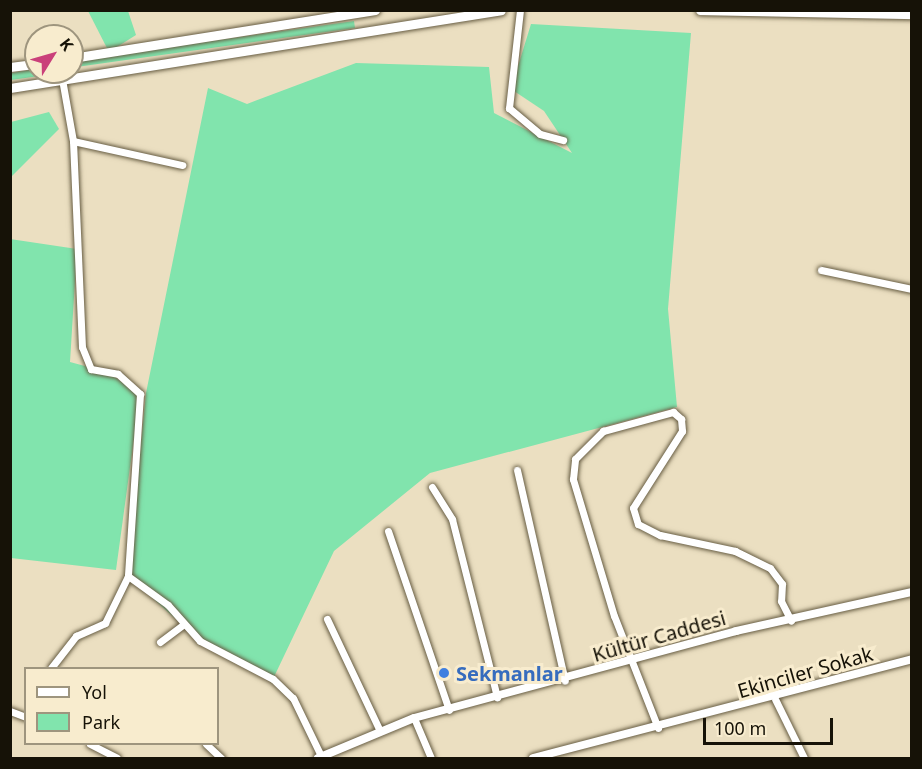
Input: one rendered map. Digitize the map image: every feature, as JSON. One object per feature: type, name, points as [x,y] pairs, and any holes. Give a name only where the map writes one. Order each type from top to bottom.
[{"type":"main road","points":[[84,56],[375,10]]},
{"type":"main road","points":[[84,76],[501,10]]},
{"type":"main road","points":[[700,10],[912,14]]},
{"type":"main road","points":[[10,88],[33,84]]},
{"type":"street","points":[[520,10],[508,108],[540,134],[563,140]]},
{"type":"street","points":[[53,667],[76,636],[105,623],[128,576],[140,394],[118,374],[91,369],[82,347],[73,141],[63,84]]},
{"type":"street","points":[[73,141],[182,165]]},
{"type":"street","points":[[820,270],[912,289]]},
{"type":"street","points":[[658,728],[614,616],[574,469],[575,459],[603,431],[673,412],[682,431],[633,508],[638,524],[660,535],[735,551],[770,568],[783,584],[781,601],[791,621]]},
{"type":"street","points":[[517,470],[565,681]]},
{"type":"street","points":[[432,487],[453,519],[497,697]]},
{"type":"street","points":[[388,531],[449,710]]},
{"type":"street","points":[[128,576],[200,640],[273,679],[293,698],[320,758]]},
{"type":"street","name":"Kültür Caddesi","points":[[320,758],[414,718],[565,681],[633,660],[912,592]]},
{"type":"street","points":[[327,619],[380,731]]},
{"type":"street","points":[[160,642],[184,624]]},
{"type":"street","name":"Ekinciler Sokak","points":[[533,759],[775,699],[912,659]]},
{"type":"street","points":[[775,699],[804,759]]},
{"type":"street","points":[[10,711],[24,714]]},
{"type":"street","points":[[414,718],[431,759]]},
{"type":"street","points":[[92,745],[117,759]]},
{"type":"street","points":[[207,745],[221,759]]},
{"type":"green space","points":[[88,11],[128,11],[136,35],[109,52]]},
{"type":"green space","points":[[354,21],[355,28],[84,66],[84,59]]},
{"type":"green space","points":[[531,24],[691,33],[668,309],[677,407],[430,473],[334,551],[273,679],[200,641],[128,576],[146,393],[208,88],[247,104],[356,63],[489,67],[494,113],[572,153],[544,111],[511,89]]},
{"type":"green space","points":[[24,71],[24,78],[11,80],[11,73]]},
{"type":"green space","points":[[49,112],[59,129],[11,177],[11,122]]},
{"type":"green space","points":[[10,239],[77,249],[70,362],[107,372],[140,394],[116,570],[11,558]]},
{"type":"place","name":"Sekmanlar","points":[[444,673]]}]
